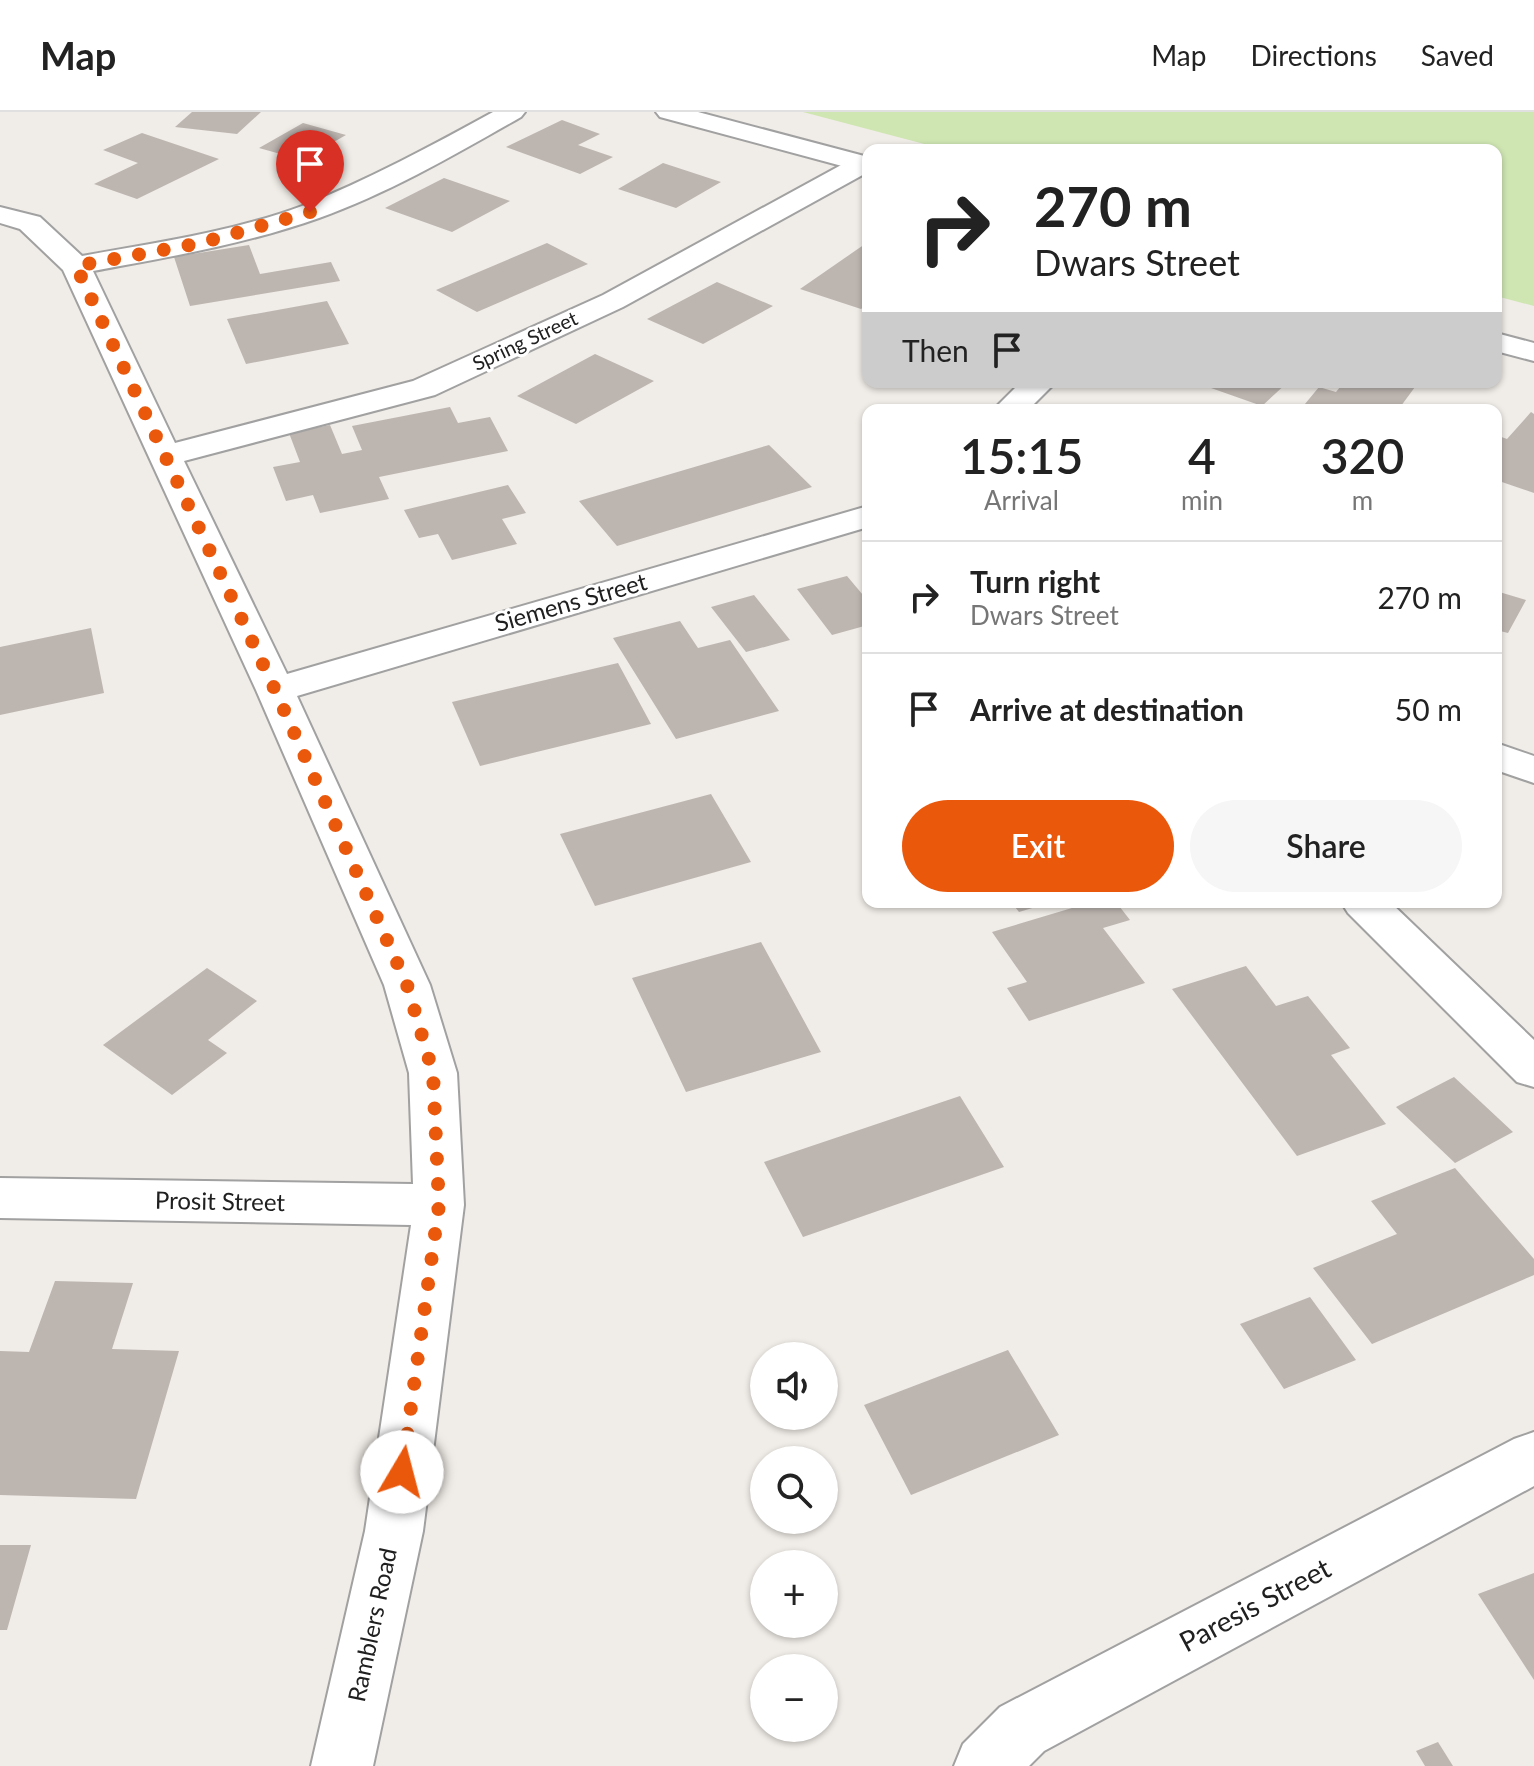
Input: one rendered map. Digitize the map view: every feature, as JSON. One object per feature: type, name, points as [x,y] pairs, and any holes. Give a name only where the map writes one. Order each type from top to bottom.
[{"type":"street","points":[[0,215],[30,223],[76,266],[201,243],[310,212],[431,157],[512,112]]},
{"type":"street","points":[[669,112],[862,164]]},
{"type":"street","name":"Spring Street","points":[[163,456],[424,388],[613,301],[862,167]]},
{"type":"street","name":"Ramblers Road","points":[[76,266],[275,690],[407,985],[433,1073],[439,1205],[394,1531],[342,1766]]},
{"type":"street","points":[[1502,344],[1534,352]]},
{"type":"street","points":[[1016,404],[1033,388]]},
{"type":"street","name":"Siemens Street","points":[[275,690],[862,518]]},
{"type":"street","points":[[1502,758],[1534,770]]},
{"type":"street","points":[[1369,908],[1534,1069]]},
{"type":"street","name":"Prosit Street","points":[[0,1198],[439,1205]]},
{"type":"street","name":"Paresis Street","points":[[985,1766],[1022,1729],[1534,1457]]},
{"type":"green space","points":[[803,112],[1534,112],[1534,306],[1502,298],[1502,144],[924,144]]},
{"type":"building","points":[[192,112],[261,112],[237,134],[175,127]]},
{"type":"building","points":[[562,120],[600,134],[578,145],[613,157],[580,174],[506,147]]},
{"type":"building","points":[[303,123],[346,135],[302,160],[259,148]]},
{"type":"building","points":[[142,133],[219,159],[137,199],[94,184],[138,163],[103,150]]},
{"type":"building","points":[[663,163],[721,182],[676,208],[618,189]]},
{"type":"building","points":[[444,178],[510,201],[452,232],[385,208]]},
{"type":"building","points":[[547,243],[588,264],[477,312],[436,290]]},
{"type":"building","points":[[249,245],[260,274],[331,262],[340,281],[190,306],[174,257]]},
{"type":"building","points":[[862,246],[861,309],[800,289]]},
{"type":"building","points":[[717,282],[773,306],[703,344],[647,319]]},
{"type":"building","points":[[327,301],[349,344],[246,364],[227,319]]},
{"type":"building","points":[[595,354],[654,381],[576,424],[517,396]]},
{"type":"building","points":[[1211,388],[1282,388],[1264,404]]},
{"type":"building","points":[[1318,388],[1336,392],[1339,388],[1414,388],[1402,404],[1305,404]]},
{"type":"building","points":[[450,407],[458,423],[490,417],[508,451],[379,477],[389,499],[320,513],[313,495],[286,501],[273,467],[300,462],[289,433],[330,425],[342,454],[362,450],[352,426]]},
{"type":"building","points":[[1531,412],[1534,414],[1534,493],[1502,482],[1502,437],[1507,439]]},
{"type":"building","points":[[769,445],[812,487],[617,546],[579,501]]},
{"type":"building","points":[[508,485],[526,513],[502,519],[517,544],[452,560],[438,534],[419,538],[404,510]]},
{"type":"building","points":[[847,576],[862,594],[862,627],[832,635],[797,589]]},
{"type":"building","points":[[1502,593],[1526,600],[1508,633],[1502,632]]},
{"type":"building","points":[[754,595],[790,640],[746,652],[711,607]]},
{"type":"building","points":[[680,621],[698,648],[730,640],[779,711],[676,739],[613,638]]},
{"type":"building","points":[[91,628],[104,693],[0,715],[0,647]]},
{"type":"building","points":[[618,663],[651,724],[480,766],[452,702]]},
{"type":"building","points":[[711,794],[751,862],[595,906],[560,834]]},
{"type":"building","points":[[1072,908],[1121,908],[1130,920],[1103,928],[1145,983],[1029,1021],[1007,988],[1027,982],[992,932]]},
{"type":"building","points":[[761,942],[821,1052],[686,1092],[632,978]]},
{"type":"building","points":[[1246,966],[1276,1006],[1308,996],[1350,1048],[1331,1055],[1386,1124],[1297,1156],[1172,989]]},
{"type":"building","points":[[207,968],[257,1001],[208,1040],[227,1053],[172,1095],[103,1045]]},
{"type":"building","points":[[1454,1077],[1513,1132],[1455,1163],[1396,1107]]},
{"type":"building","points":[[960,1096],[1004,1167],[803,1237],[764,1162]]},
{"type":"building","points":[[1455,1168],[1534,1259],[1534,1275],[1372,1344],[1313,1268],[1397,1234],[1371,1201]]},
{"type":"building","points":[[55,1281],[133,1283],[112,1349],[179,1351],[136,1499],[0,1495],[0,1351],[29,1352]]},
{"type":"building","points":[[1310,1297],[1356,1360],[1284,1389],[1240,1324]]},
{"type":"building","points":[[1008,1350],[1059,1435],[911,1495],[864,1405]]},
{"type":"building","points":[[0,1545],[31,1545],[7,1630],[0,1630]]},
{"type":"building","points":[[1534,1573],[1534,1680],[1478,1594]]},
{"type":"building","points":[[1438,1742],[1453,1766],[1425,1766],[1416,1751]]},
{"type":"route","points":[[310,212],[201,243],[76,266],[275,690],[407,985],[433,1073],[439,1205],[402,1472]]}]
